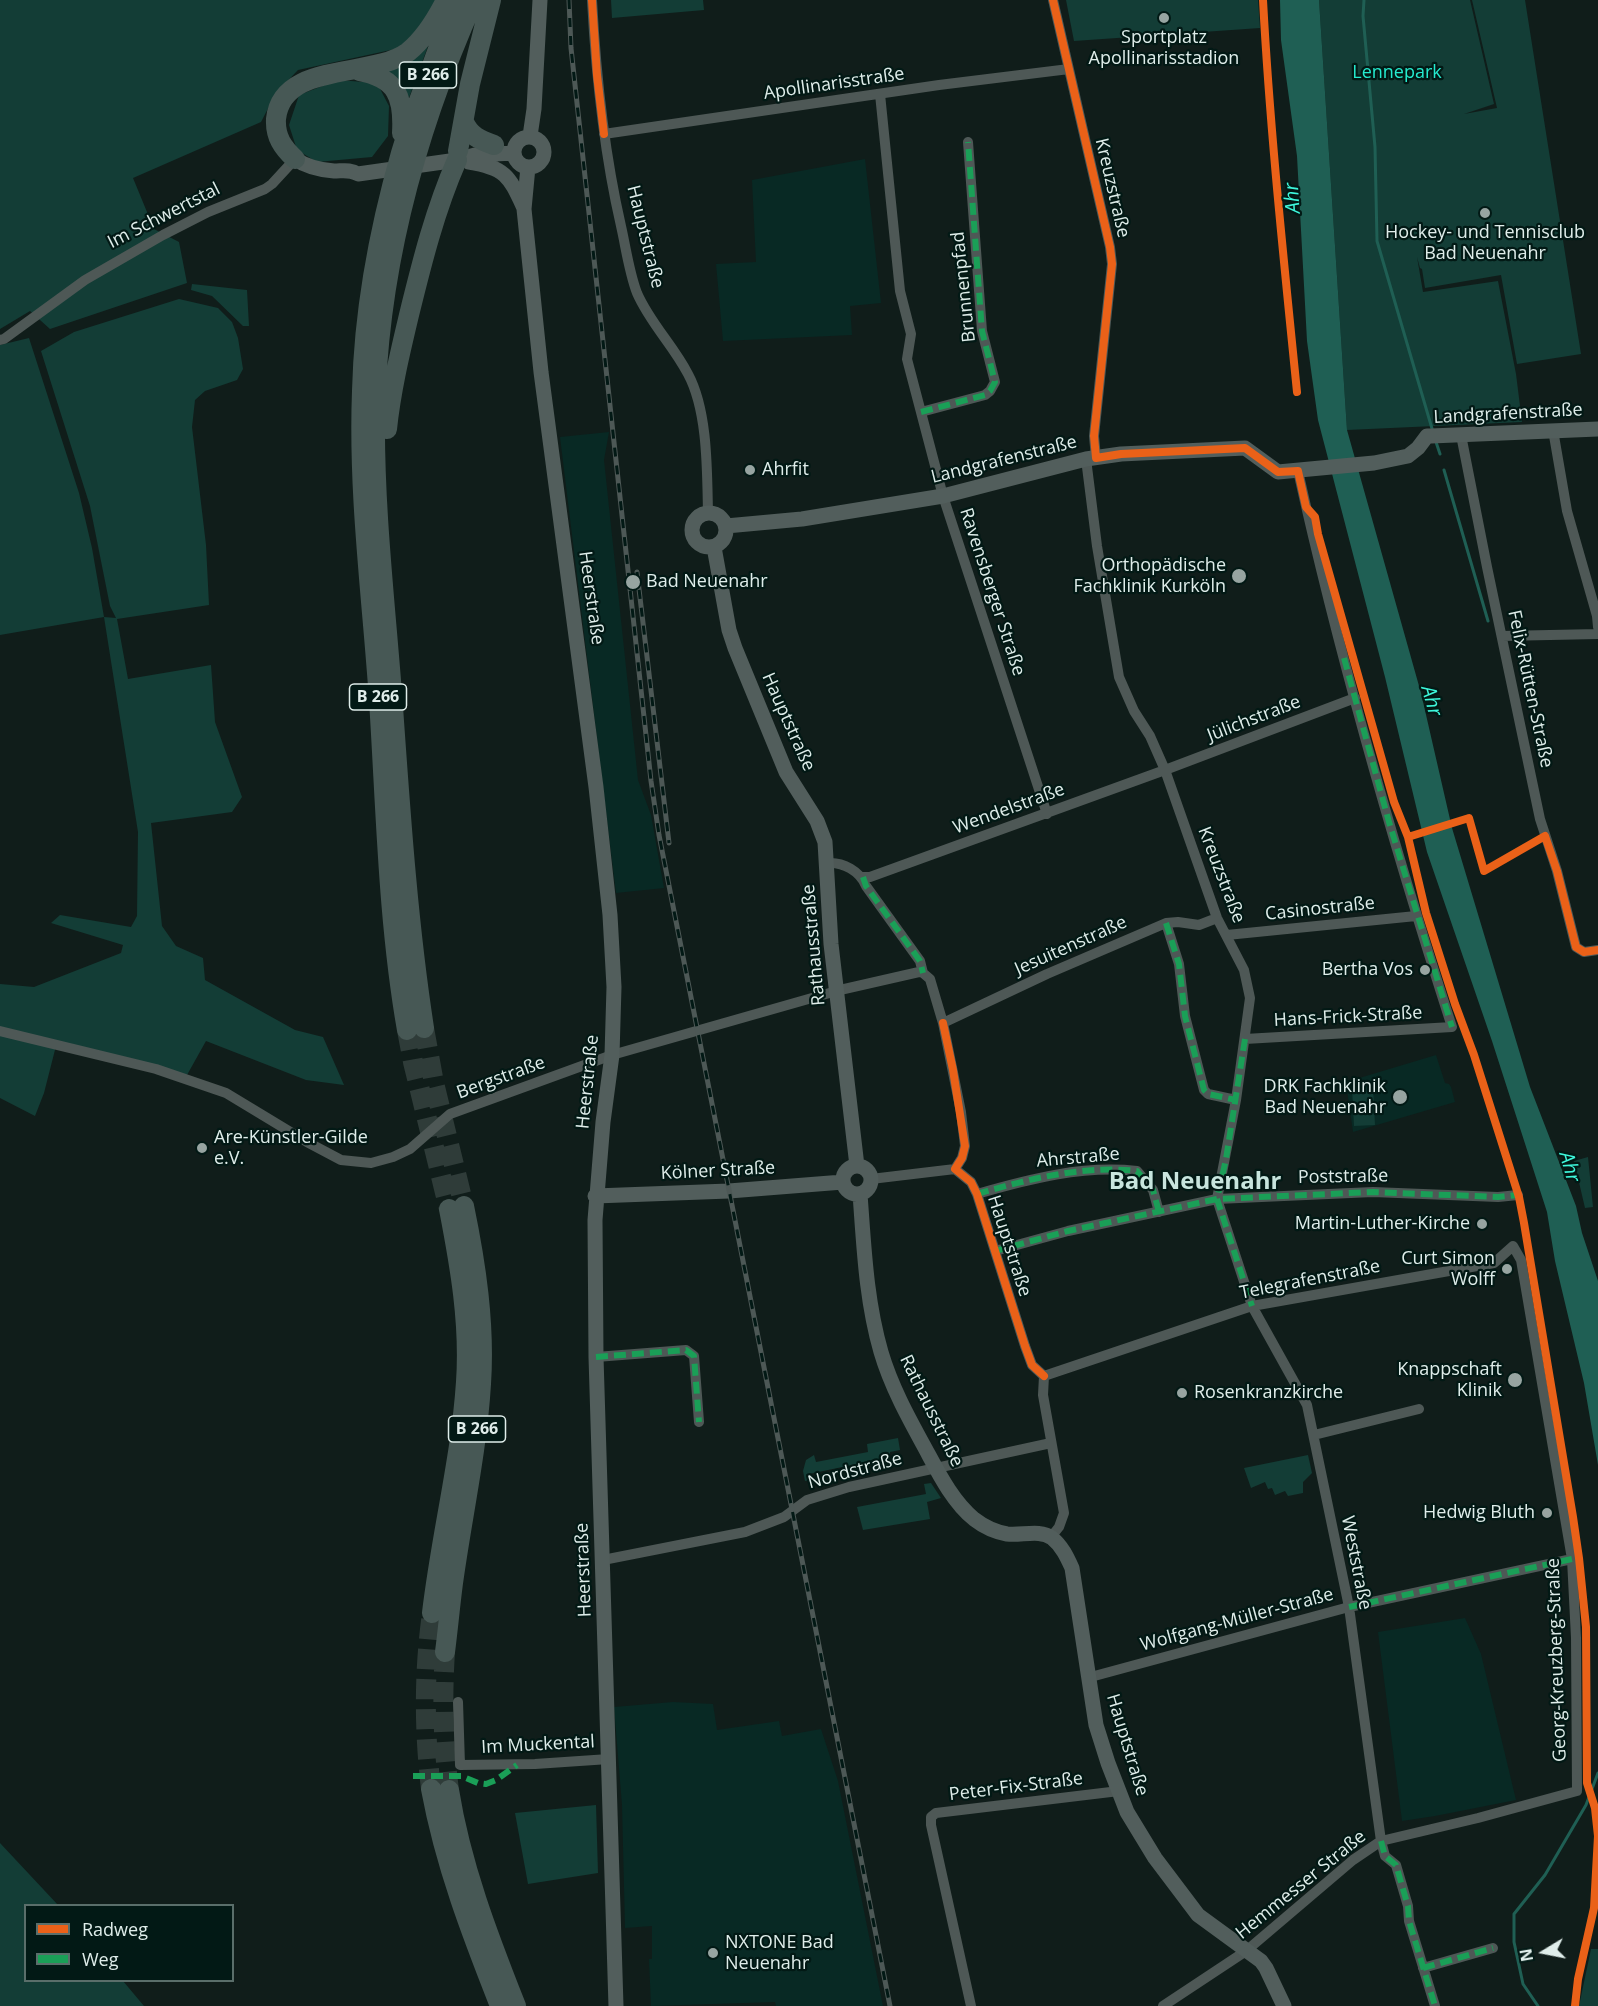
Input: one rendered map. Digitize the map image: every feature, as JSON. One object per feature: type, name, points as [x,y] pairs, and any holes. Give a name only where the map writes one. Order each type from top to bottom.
[{"type":"highway","name":"B 266","points":[[295,159],[281,145],[278,136],[276,117],[284,98],[307,80],[379,65],[407,52],[425,35],[446,0]]},
{"type":"highway","name":"B 266","points":[[401,186],[380,342],[375,415],[377,497],[414,965],[415,1029],[394,929],[361,450],[364,345],[372,277],[457,0]]},
{"type":"highway","name":"B 266","points":[[410,149],[436,94],[474,0]]},
{"type":"highway","name":"B 266","points":[[377,497],[384,466],[392,389],[423,256],[457,155],[478,50],[491,0]]},
{"type":"highway","name":"B 266","points":[[357,70],[381,77],[390,82],[396,90],[401,102],[410,149]]},
{"type":"highway","points":[[464,122],[475,137],[494,145]]},
{"type":"highway","name":"B 266","points":[[432,1612],[458,1450],[466,1382],[465,1308],[457,1208],[471,1238],[482,1343],[481,1382],[478,1420],[445,1652]]},
{"type":"highway","points":[[500,2006],[452,1877],[441,1839],[440,1789],[489,1936],[516,2006]]},
{"type":"street","points":[[530,136],[534,109],[540,0]]},
{"type":"street","name":"Hauptstraße","points":[[592,0],[597,75],[613,193],[637,292],[650,317],[688,374],[696,394],[707,468],[708,513]]},
{"type":"street","name":"Kreuzstraße","points":[[1053,0],[1112,264],[1091,459],[1099,558],[1114,659],[1134,711],[1150,736],[1166,770],[1217,918],[1244,970],[1250,998],[1236,1101],[1217,1199]]},
{"type":"street","name":"Apollinarisstraße","points":[[604,134],[1069,69]]},
{"type":"street","name":"Ravensberger Straße","points":[[880,94],[900,291],[911,334],[907,358],[943,496],[1047,813]]},
{"type":"street","points":[[530,136],[539,140],[545,153],[541,161],[528,167],[517,161],[515,149],[521,138],[530,136]]},
{"type":"street","name":"Brunnenpfad","points":[[921,412],[986,395],[995,382],[982,331],[968,142]]},
{"type":"street","points":[[295,159],[303,165],[316,169],[352,170],[358,174],[457,155],[494,145],[515,149]]},
{"type":"street","points":[[457,155],[476,155],[515,149]]},
{"type":"street","points":[[457,155],[493,167],[507,175],[524,209]]},
{"type":"street","name":"Im Schwertstal","points":[[0,340],[85,280],[163,235],[208,212],[265,189],[295,159]]},
{"type":"street","name":"Heerstraße","points":[[528,167],[524,209],[541,372],[596,787],[610,915],[614,987],[612,1055],[596,1196],[596,1358],[616,2006]]},
{"type":"street","name":"Landgrafenstraße","points":[[726,526],[802,519],[943,496],[1091,459],[1121,454],[1245,448],[1278,472],[1374,463],[1408,456],[1427,436],[1434,435],[1598,429]]},
{"type":"street","points":[[1553,430],[1567,511],[1598,616],[1598,627]]},
{"type":"street","name":"Felix-Rütten-Straße","points":[[1461,435],[1540,819],[1557,871],[1576,947],[1584,952],[1598,950]]},
{"type":"street","points":[[1305,470],[1325,591],[1416,916]]},
{"type":"street","points":[[708,513],[721,517],[726,526],[724,540],[714,547],[700,545],[692,532],[696,519],[708,513]]},
{"type":"street","name":"Hauptstraße","points":[[714,547],[729,630],[735,648],[786,772],[822,831],[828,863]]},
{"type":"street","points":[[1502,636],[1598,634]]},
{"type":"street","name":"Jülichstraße","points":[[1166,770],[1355,698]]},
{"type":"street","name":"Wendelstraße","points":[[863,877],[870,877],[1166,770]]},
{"type":"street","points":[[828,863],[843,864],[863,877],[866,886],[920,961],[942,1023],[966,1146],[955,1169],[871,1179]]},
{"type":"street","name":"Rathausstraße","points":[[828,863],[831,944],[857,1166]]},
{"type":"street","name":"Casinostraße","points":[[1227,935],[1416,916]]},
{"type":"street","name":"Hans-Frick-Straße","points":[[1245,1039],[1452,1027],[1416,916]]},
{"type":"street","name":"Jesuitenstraße","points":[[942,1023],[1047,974],[1166,923],[1199,925],[1217,918]]},
{"type":"street","points":[[1166,923],[1179,964],[1185,1016],[1204,1090],[1208,1094],[1236,1101]]},
{"type":"street","name":"Bergstraße","points":[[0,1031],[156,1069],[226,1093],[341,1160],[371,1163],[410,1149],[450,1114],[612,1055],[836,991],[907,974],[927,976]]},
{"type":"street","points":[[857,1166],[866,1169],[871,1179],[869,1187],[860,1194],[849,1192],[843,1182],[845,1172],[857,1166]]},
{"type":"street","name":"Ahrstraße","points":[[977,1194],[1029,1179],[1113,1168],[1137,1172],[1153,1190],[1159,1212]]},
{"type":"street","name":"Hauptstraße","points":[[955,1169],[971,1182],[977,1194],[1032,1365],[1044,1377]]},
{"type":"street","name":"Kölner Straße","points":[[596,1196],[729,1191],[843,1182]]},
{"type":"street","name":"Poststraße","points":[[995,1251],[1068,1231],[1217,1199],[1373,1192],[1498,1197],[1518,1195]]},
{"type":"street","name":"Rathausstraße","points":[[860,1194],[866,1274],[881,1353],[891,1380],[935,1468],[955,1499],[974,1519],[993,1530],[1008,1534],[1038,1534],[1051,1537]]},
{"type":"street","points":[[1217,1199],[1252,1306]]},
{"type":"street","name":"Telegrafenstraße","points":[[1044,1377],[1252,1306],[1494,1263],[1513,1246]]},
{"type":"street","name":"Georg-Kreuzberg-Straße","points":[[1513,1246],[1521,1260],[1524,1273],[1572,1559],[1576,1638],[1577,1791]]},
{"type":"street","name":"Weststraße","points":[[1252,1306],[1307,1405],[1349,1607],[1381,1841]]},
{"type":"street","points":[[596,1358],[686,1350],[694,1356],[699,1422]]},
{"type":"street","points":[[1044,1377],[1043,1395],[1064,1513],[1059,1527],[1051,1537]]},
{"type":"street","points":[[1314,1435],[1419,1409]]},
{"type":"street","name":"Nordstraße","points":[[603,1560],[745,1532],[784,1517],[807,1500],[849,1487],[1052,1443]]},
{"type":"street","name":"Hauptstraße","points":[[1051,1537],[1065,1552],[1072,1568],[1096,1725],[1119,1791],[1137,1831],[1198,1915],[1266,1968],[1284,2006]]},
{"type":"street","name":"Wolfgang-Müller-Straße","points":[[1087,1678],[1349,1607],[1572,1559]]},
{"type":"street","name":"Im Muckental","points":[[458,1702],[460,1765],[535,1764],[609,1759]]},
{"type":"street","name":"Peter-Fix-Straße","points":[[971,2006],[931,1817],[936,1814],[1119,1791]]},
{"type":"street","name":"Hemmesser Straße","points":[[1163,2006],[1246,1951],[1353,1860],[1381,1841],[1577,1791]]},
{"type":"street","points":[[1381,1841],[1385,1857],[1396,1865],[1408,1906],[1409,1921],[1435,2006]]},
{"type":"street","points":[[1423,1968],[1493,1948]]},
{"type":"shaded area","points":[[1280,0],[1319,0],[1347,430],[1421,693],[1452,828],[1530,1087],[1576,1206],[1582,1233],[1598,1281],[1598,1465],[1584,1383],[1555,1261],[1547,1212],[1492,1041],[1427,852],[1385,677],[1318,420],[1307,341],[1297,156],[1281,40]]},
{"type":"shaded area","points":[[865,159],[881,303],[850,306],[852,335],[723,341],[716,264],[756,262],[752,180]]},
{"type":"shaded area","points":[[609,432],[604,460],[638,780],[651,815],[664,888],[616,893],[560,437]]},
{"type":"shaded area","name":"DRK Fachklinik Bad Neuenahr","points":[[1436,1055],[1445,1083],[1451,1087],[1455,1102],[1353,1132],[1346,1082]]},
{"type":"shaded area","points":[[1465,1618],[1481,1654],[1516,1800],[1402,1821],[1378,1632]]},
{"type":"shaded area","points":[[673,1702],[713,1704],[717,1730],[779,1721],[782,1736],[821,1729],[838,1781],[883,2006],[776,2006],[775,2002],[651,2006],[649,1959],[652,1959],[652,1926],[625,1928],[622,1805],[614,1707]]},
{"type":"green space","points":[[0,0],[440,0],[434,12],[400,48],[298,70],[276,93],[261,122],[133,178],[154,229],[179,242],[187,283],[50,329],[30,311],[0,329]]},
{"type":"green space","points":[[611,0],[703,0],[704,10],[612,18]]},
{"type":"green space","name":"Sportplatz Apollinarisstadion","points":[[1066,0],[1258,0],[1260,28],[1074,41]]},
{"type":"green space","name":"Lennepark","points":[[1319,0],[1470,0],[1494,104],[1464,114],[1497,108],[1472,0],[1525,0],[1581,354],[1517,364],[1501,275],[1425,288],[1422,269],[1417,257],[1423,292],[1498,281],[1516,374],[1522,422],[1347,430]]},
{"type":"green space","points":[[431,38],[407,103],[385,67]]},
{"type":"green space","points":[[338,80],[377,83],[389,106],[388,136],[372,157],[317,162],[297,150],[289,125],[299,95]]},
{"type":"green space","points":[[192,284],[247,290],[249,326],[243,326],[212,296],[191,290]]},
{"type":"green space","points":[[179,299],[218,308],[232,322],[238,338],[243,369],[237,380],[205,391],[195,400],[192,427],[206,545],[209,605],[117,619],[128,679],[211,665],[215,722],[242,797],[232,812],[151,823],[162,926],[176,946],[203,958],[205,980],[295,1030],[323,1037],[344,1085],[306,1080],[206,1041],[187,1075],[57,1042],[44,1093],[35,1116],[0,1098],[0,984],[34,987],[121,953],[123,945],[51,923],[60,915],[131,927],[137,916],[138,832],[104,617],[116,618],[110,606],[90,506],[41,351],[74,332]]},
{"type":"green space","points":[[29,338],[79,493],[92,548],[104,617],[0,635],[0,345]]},
{"type":"green space","points":[[1373,1087],[1375,1125],[1354,1126],[1352,1088]]},
{"type":"green space","points":[[1588,1157],[1593,1207],[1585,1208],[1574,1161]]},
{"type":"green space","points":[[898,1438],[900,1450],[890,1452],[890,1457],[809,1474],[810,1480],[805,1481],[803,1471],[806,1460],[814,1455],[816,1462],[868,1452],[867,1444]]},
{"type":"green space","points":[[1308,1455],[1312,1473],[1303,1482],[1303,1493],[1288,1496],[1285,1491],[1275,1495],[1272,1488],[1268,1489],[1265,1482],[1251,1488],[1244,1468]]},
{"type":"green space","points":[[931,1483],[941,1498],[927,1502],[930,1519],[863,1530],[857,1507],[926,1494],[924,1484]]},
{"type":"green space","points":[[596,1805],[598,1873],[528,1884],[515,1813]]},
{"type":"green space","points":[[0,1843],[57,1904],[24,1904],[24,1982],[124,1982],[144,2006],[0,2006]]},
{"type":"green space","points":[[1591,1949],[1598,1949],[1598,2006],[1579,2006]]},
{"type":"waterway","points":[[1364,0],[1363,16],[1375,147],[1377,241],[1433,432]]},
{"type":"waterway","points":[[1436,442],[1440,454]]},
{"type":"waterway","points":[[1444,470],[1488,621]]},
{"type":"waterway","points":[[1538,2006],[1523,1984],[1514,1942],[1514,1914],[1545,1875],[1586,1805],[1598,1773]]},
{"type":"tunnel","points":[[424,1028],[434,1083],[464,1206]]},
{"type":"tunnel","points":[[407,1030],[449,1209]]},
{"type":"tunnel","points":[[431,1789],[426,1701],[427,1657],[432,1613]]},
{"type":"tunnel","points":[[445,1652],[444,1721],[449,1790]]},
{"type":"railway","points":[[569,0],[571,48],[651,781],[659,835],[890,2006]]},
{"type":"railway","points":[[637,572],[669,843]]},
{"type":"marked path","points":[[921,412],[985,395],[995,382],[982,331],[968,142]]},
{"type":"marked path","points":[[1344,658],[1389,822],[1452,1027]]},
{"type":"marked path","points":[[863,877],[866,886],[920,961],[923,973]]},
{"type":"marked path","points":[[1166,923],[1179,964],[1185,1016],[1204,1090],[1208,1094],[1236,1100]]},
{"type":"marked path","points":[[1245,1039],[1226,1159],[1217,1199],[1252,1306]]},
{"type":"marked path","points":[[977,1194],[1016,1183],[1076,1172],[1137,1171],[1153,1190],[1159,1212]]},
{"type":"marked path","points":[[995,1251],[1068,1231],[1217,1199],[1373,1192],[1498,1197],[1518,1195]]},
{"type":"marked path","points":[[596,1357],[686,1350],[694,1356],[699,1422]]},
{"type":"marked path","points":[[1349,1607],[1572,1559]]},
{"type":"marked path","points":[[413,1776],[461,1776],[486,1784],[496,1780],[517,1765]]},
{"type":"marked path","points":[[1381,1841],[1385,1856],[1396,1865],[1408,1906],[1409,1921],[1435,2006]]},
{"type":"marked path","points":[[1423,1968],[1493,1948]]},
{"type":"cycle path","points":[[592,0],[604,134]]},
{"type":"cycle path","points":[[1053,0],[1112,264],[1094,436],[1096,458],[1121,454],[1245,448],[1278,472],[1298,471],[1306,507],[1315,517],[1394,802],[1408,837],[1426,913],[1519,1197],[1573,1517],[1586,1627],[1587,1783],[1595,1808],[1598,1836],[1594,1908],[1578,1979],[1575,2006]]},
{"type":"cycle path","points":[[1263,0],[1273,147],[1297,392]]},
{"type":"cycle path","points":[[1408,837],[1469,818],[1484,871],[1545,836],[1557,871],[1576,947],[1584,952],[1598,950]]},
{"type":"cycle path","points":[[943,1023],[965,1146],[962,1158],[955,1169],[971,1182],[977,1194],[1025,1346],[1032,1365],[1044,1376]]},
{"type":"place","name":"Sportplatz Apollinarisstadion","points":[[1164,18]]},
{"type":"place","name":"Hockey- und Tennisclub Bad Neuenahr","points":[[1485,213]]},
{"type":"place","name":"Ahrfit","points":[[750,470]]},
{"type":"place","name":"Orthopädische Fachklinik Kurköln","points":[[1239,576]]},
{"type":"place","name":"Bad Neuenahr","points":[[633,582]]},
{"type":"place","name":"Bertha Vos","points":[[1425,970]]},
{"type":"place","name":"DRK Fachklinik Bad Neuenahr","points":[[1400,1097]]},
{"type":"place","name":"Are-Künstler-Gilde e.V.","points":[[202,1148]]},
{"type":"place","name":"Martin-Luther-Kirche","points":[[1482,1224]]},
{"type":"place","name":"Curt Simon Wolff","points":[[1507,1269]]},
{"type":"place","name":"Knappschaft Klinik","points":[[1515,1380]]},
{"type":"place","name":"Rosenkranzkirche","points":[[1182,1393]]},
{"type":"place","name":"Hedwig Bluth","points":[[1547,1513]]},
{"type":"place","name":"NXTONE Bad Neuenahr","points":[[713,1953]]},
{"type":"district","name":"Bad Neuenahr","points":[[1195,1182]]},
{"type":"water label","name":"Ahr","points":[[1293,198]]},
{"type":"water label","name":"Ahr","points":[[1431,701]]},
{"type":"water label","name":"Ahr","points":[[1569,1167]]}]
